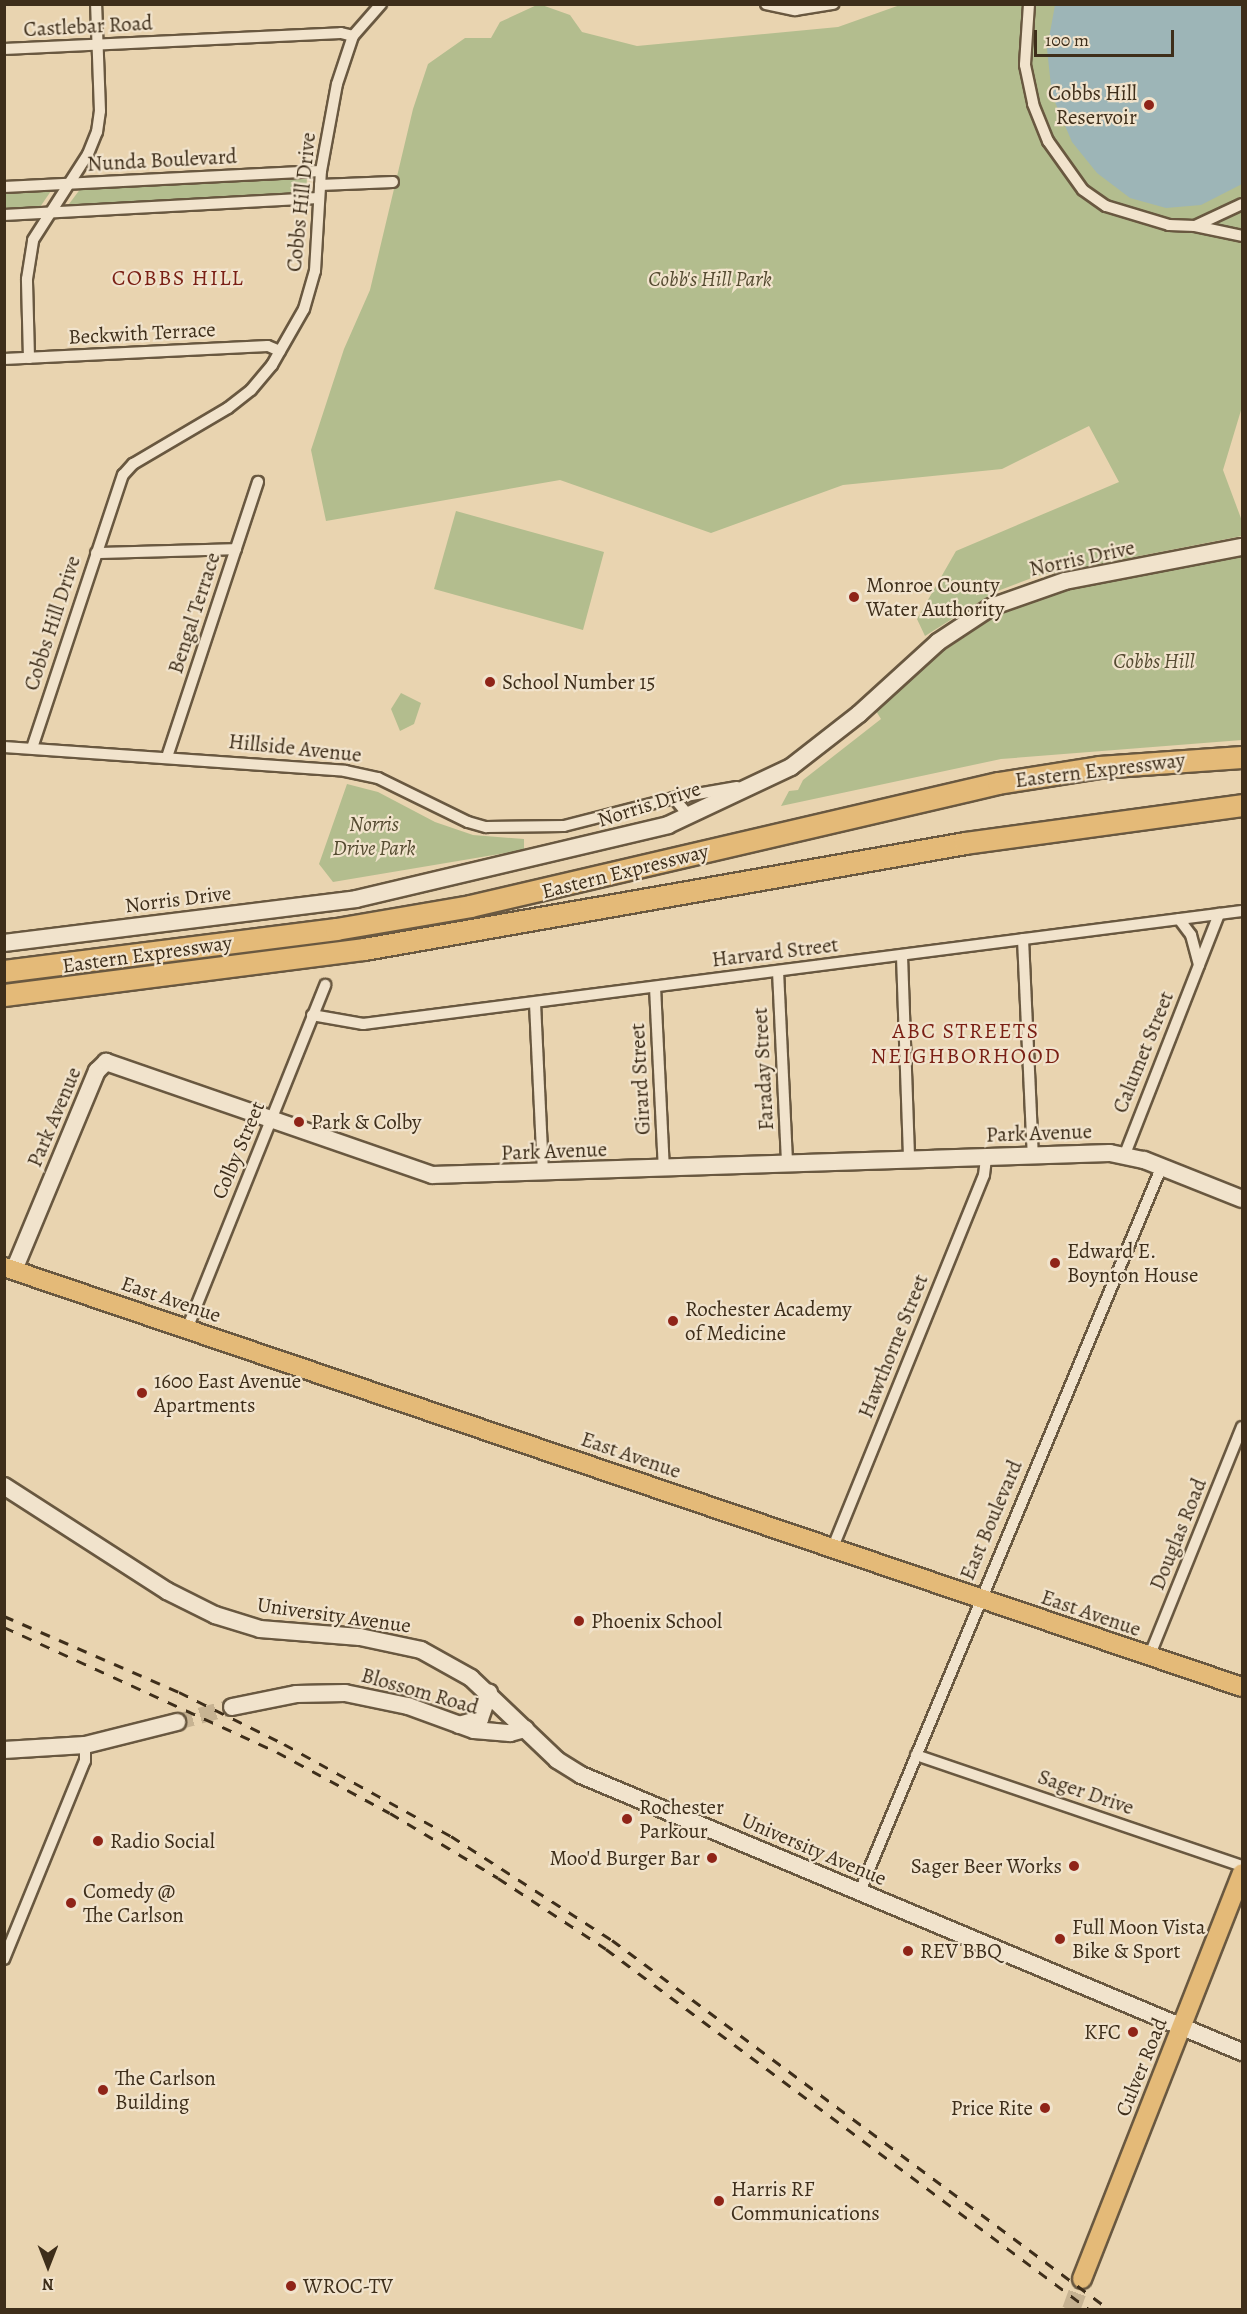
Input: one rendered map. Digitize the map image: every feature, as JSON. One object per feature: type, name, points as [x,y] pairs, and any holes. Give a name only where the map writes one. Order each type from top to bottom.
[{"type":"highway","name":"Eastern Expressway","points":[[4,970],[412,917],[536,893],[982,786],[1099,767],[1242,756]]},
{"type":"highway","name":"Eastern Expressway","points":[[4,995],[364,949],[898,854],[1242,805]]},
{"type":"highway","points":[[1100,824],[1242,816]]},
{"type":"main road","name":"East Avenue","points":[[9,1268],[1242,1687]]},
{"type":"main road","name":"Culver Road","points":[[1082,2279],[1242,1873]]},
{"type":"street","points":[[29,358],[28,264],[33,240],[47,213],[88,154],[97,132],[96,4]]},
{"type":"street","name":"Cobbs Hill Drive","points":[[32,748],[96,552],[127,469],[240,399],[261,380],[280,351],[310,292],[321,171],[337,84],[353,36],[381,4]]},
{"type":"street","points":[[766,4],[817,10],[834,4]]},
{"type":"street","points":[[1029,4],[1025,65],[1033,104],[1064,167],[1083,190],[1106,206],[1169,225],[1195,226],[1242,236]]},
{"type":"street","name":"Castlebar Road","points":[[4,49],[353,36]]},
{"type":"street","name":"Nunda Boulevard","points":[[4,187],[321,171]]},
{"type":"street","points":[[320,184],[393,182]]},
{"type":"street","points":[[4,215],[319,198]]},
{"type":"street","points":[[1195,226],[1242,204]]},
{"type":"street","name":"Beckwith Terrace","points":[[4,359],[268,346],[280,351]]},
{"type":"street","name":"Bengal Terrace","points":[[168,757],[258,482]]},
{"type":"street","name":"Norris Drive","points":[[4,944],[356,899],[571,851],[690,817],[769,779],[838,731],[938,642],[992,607],[1065,581],[1242,547]]},
{"type":"street","points":[[96,552],[236,549]]},
{"type":"street","name":"Hillside Avenue","points":[[4,747],[168,757],[365,774],[468,822],[507,829],[585,823],[674,798],[769,779]]},
{"type":"street","points":[[674,798],[690,817]]},
{"type":"street","name":"Harvard Street","points":[[312,1016],[363,1024],[1242,911]]},
{"type":"street","name":"Calumet Street","points":[[1125,1154],[1219,914]]},
{"type":"street","points":[[1179,919],[1191,935],[1199,965]]},
{"type":"street","points":[[1023,939],[1033,1156]]},
{"type":"street","points":[[902,956],[909,1161]]},
{"type":"street","name":"Faraday Street","points":[[778,971],[787,1165]]},
{"type":"street","name":"Colby Street","points":[[187,1329],[273,1120],[325,985]]},
{"type":"street","name":"Girard Street","points":[[655,987],[664,1170]]},
{"type":"street","points":[[535,1003],[543,1174]]},
{"type":"street","name":"Park Avenue","points":[[9,1268],[103,1063],[119,1065],[432,1175],[543,1174],[1125,1154],[1162,1166],[1242,1199]]},
{"type":"street","name":"Hawthorne Street","points":[[833,1547],[984,1175],[986,1158]]},
{"type":"street","name":"East Boulevard","points":[[860,1891],[980,1598],[1162,1166]]},
{"type":"street","name":"Douglas Road","points":[[1149,1657],[1242,1427]]},
{"type":"street","name":"University Avenue","points":[[4,1486],[166,1591],[215,1615],[260,1629],[360,1637],[421,1650],[446,1661],[489,1693],[556,1760],[581,1775],[1242,2052]]},
{"type":"street","name":"Blossom Road","points":[[232,1707],[296,1694],[345,1693],[399,1704],[490,1733],[525,1729]]},
{"type":"street","points":[[459,1725],[480,1719],[489,1693]]},
{"type":"street","points":[[4,1749],[85,1745],[177,1722]]},
{"type":"street","points":[[4,1959],[85,1761],[85,1745]]},
{"type":"street","name":"Sager Drive","points":[[916,1755],[1242,1866]]},
{"type":"green space","name":"Cobb's Hill Park","points":[[539,4],[570,15],[582,32],[637,46],[838,27],[900,5],[1242,5],[1242,407],[1223,470],[1242,521],[1242,536],[1037,576],[995,592],[925,636],[917,619],[956,551],[1119,482],[1089,426],[1002,469],[843,485],[711,533],[560,480],[326,521],[311,450],[344,349],[370,290],[413,109],[428,64],[465,38],[491,38],[500,22]]},
{"type":"green space","points":[[307,177],[306,195],[66,208],[81,188]]},
{"type":"green space","points":[[51,191],[38,210],[5,211],[4,192]]},
{"type":"green space","points":[[456,511],[604,552],[583,630],[434,589]]},
{"type":"green space","name":"Cobbs Hill","points":[[1242,554],[1242,740],[1001,759],[781,806],[789,791],[798,790],[803,780],[881,719],[876,711],[929,661],[1000,613],[1046,594]]},
{"type":"green space","points":[[401,693],[421,703],[414,724],[400,731],[391,709]]},
{"type":"green space","name":"Norris Drive Park","points":[[347,784],[378,792],[435,822],[473,835],[524,839],[524,850],[333,882],[319,864]]},
{"type":"water","name":"Cobbs Hill Reservoir","points":[[1055,5],[1242,5],[1242,184],[1201,205],[1166,208],[1130,198],[1097,173],[1072,142],[1052,95],[1047,49]]},
{"type":"tunnel","points":[[177,1722],[232,1707]]},
{"type":"tunnel","points":[[1071,2310],[1082,2279]]},
{"type":"railway","points":[[4,1616],[179,1692],[284,1744],[451,1836],[612,1940],[1110,2310]]},
{"type":"railway","points":[[4,1627],[277,1752],[390,1813],[498,1878],[606,1949],[1090,2310]]},
{"type":"place","name":"Cobbs Hill Reservoir","points":[[1149,105]]},
{"type":"place","name":"Monroe County Water Authority","points":[[854,597]]},
{"type":"place","name":"School Number 15","points":[[490,682]]},
{"type":"place","name":"Park & Colby","points":[[299,1122]]},
{"type":"place","name":"Edward E. Boynton House","points":[[1055,1263]]},
{"type":"place","name":"Rochester Academy of Medicine","points":[[673,1321]]},
{"type":"place","name":"1600 East Avenue Apartments","points":[[142,1393]]},
{"type":"place","name":"Phoenix School","points":[[579,1621]]},
{"type":"place","name":"Rochester Parkour","points":[[627,1819]]},
{"type":"place","name":"Radio Social","points":[[98,1841]]},
{"type":"place","name":"Moo'd Burger Bar","points":[[712,1858]]},
{"type":"place","name":"Sager Beer Works","points":[[1074,1866]]},
{"type":"place","name":"Comedy @ The Carlson","points":[[71,1903]]},
{"type":"place","name":"Full Moon Vista Bike & Sport","points":[[1060,1939]]},
{"type":"place","name":"REV BBQ","points":[[908,1951]]},
{"type":"place","name":"KFC","points":[[1133,2032]]},
{"type":"place","name":"The Carlson Building","points":[[103,2090]]},
{"type":"place","name":"Price Rite","points":[[1045,2108]]},
{"type":"place","name":"Harris RF Communications","points":[[719,2201]]},
{"type":"place","name":"WROC-TV","points":[[291,2286]]},
{"type":"district","name":"COBBS HILL","points":[[178,279]]},
{"type":"district","name":"ABC STREETS NEIGHBORHOOD","points":[[966,1044]]}]
